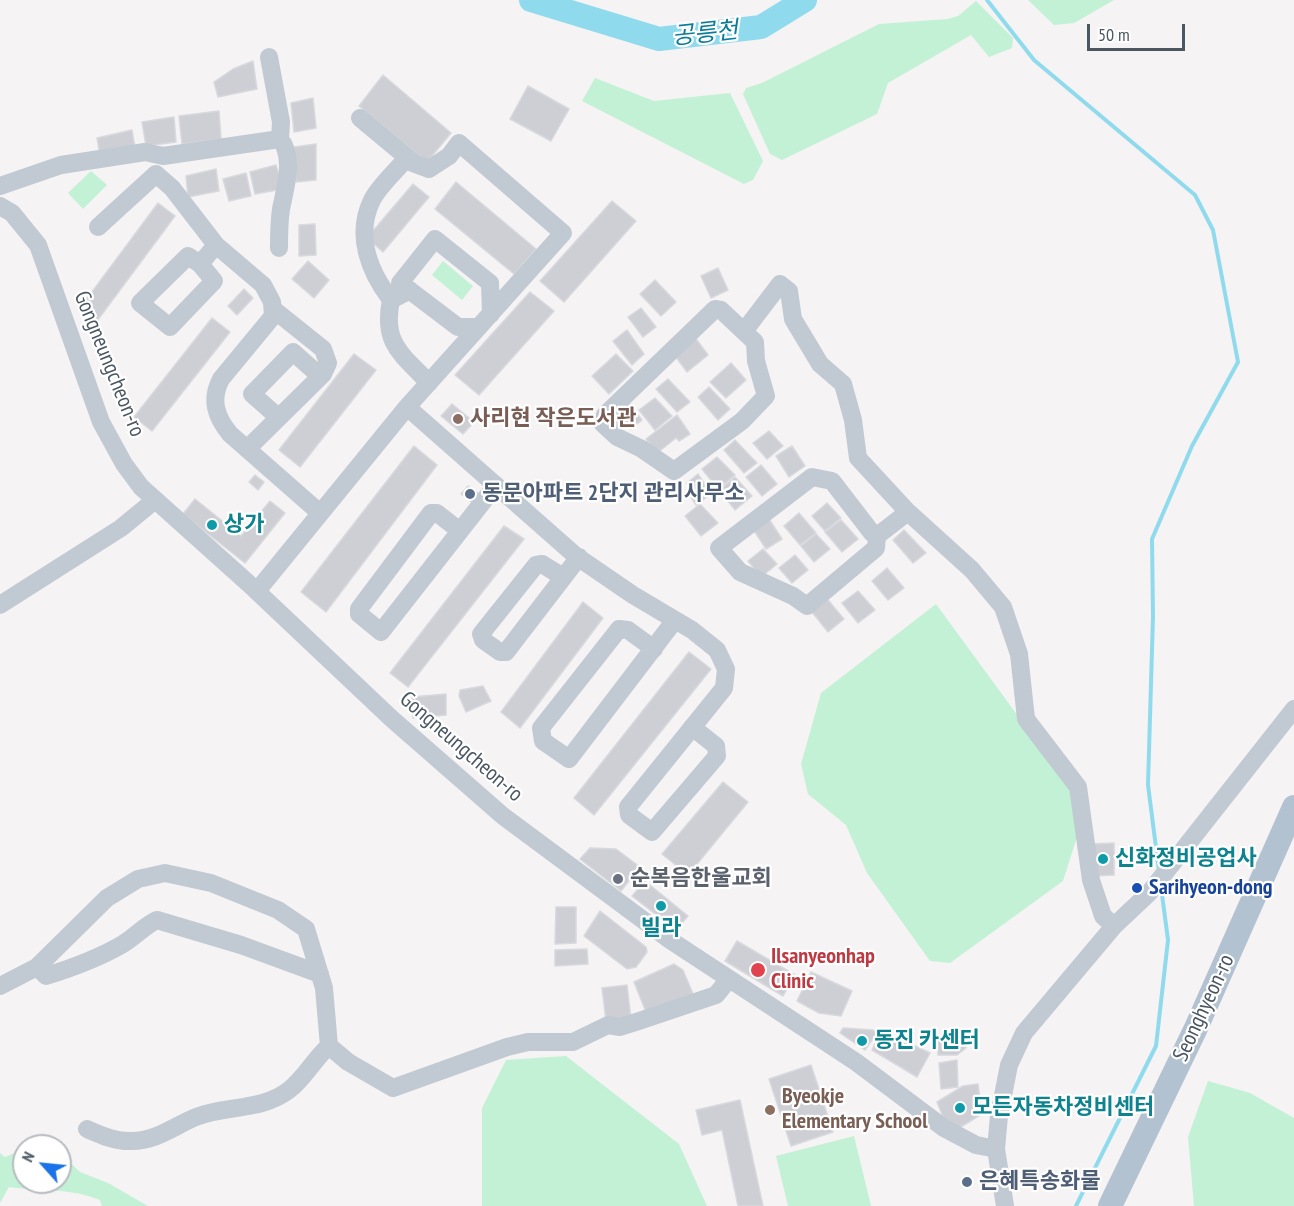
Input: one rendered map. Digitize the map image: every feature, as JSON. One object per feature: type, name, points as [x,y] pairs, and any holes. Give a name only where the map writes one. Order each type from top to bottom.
[{"type":"main road","name":"Seonghyeon-ro","points":[[1110,1206],[1196,1028],[1294,807]]},
{"type":"street","points":[[269,57],[281,122],[280,139],[284,144],[288,182],[281,210],[279,248]]},
{"type":"street","points":[[360,118],[414,163]]},
{"type":"street","points":[[0,186],[61,165],[145,152],[163,156],[280,139]]},
{"type":"street","points":[[257,591],[407,407],[563,233],[459,143],[450,156],[429,169],[405,160],[373,198],[363,226],[367,253],[377,281],[392,300]]},
{"type":"street","points":[[98,227],[156,174],[172,188],[216,245],[256,277],[268,294],[273,316],[216,388],[218,420],[247,449],[320,513]]},
{"type":"street","name":"Gongneungcheon-ro","points":[[0,206],[12,213],[38,245],[101,422],[124,464],[141,487],[257,591],[392,719],[503,816],[670,940],[856,1062],[944,1128],[976,1145],[996,1149]]},
{"type":"street","points":[[435,239],[490,283],[485,321],[458,327],[400,283],[435,239]]},
{"type":"street","points":[[200,264],[216,245]]},
{"type":"street","points":[[745,330],[780,284],[789,291],[793,319],[820,364],[843,384],[853,420],[858,458],[908,512],[972,570],[1003,607],[1019,654],[1026,719],[1078,787],[1091,880],[1102,916],[1114,926]]},
{"type":"street","points":[[410,290],[392,300],[387,321],[389,336],[398,351],[429,383]]},
{"type":"street","points":[[247,449],[320,376],[328,363],[323,348],[273,309]]},
{"type":"street","points":[[715,309],[721,309],[745,330],[755,342],[756,361],[766,396],[741,421],[674,471],[642,449],[617,437],[603,424],[605,415],[715,309]]},
{"type":"street","points":[[278,417],[252,394],[293,352],[320,376]]},
{"type":"street","points":[[407,407],[579,557],[717,650],[726,669],[724,688],[692,727],[628,807],[629,816],[652,832],[717,756],[716,747],[692,727]]},
{"type":"street","points":[[877,536],[872,533],[832,481],[812,477],[719,548],[740,572],[793,596],[807,606],[876,548],[877,536],[908,512]]},
{"type":"street","points":[[460,531],[437,513],[431,513],[359,609],[359,614],[381,632],[496,485]]},
{"type":"street","points":[[0,605],[121,528],[155,500]]},
{"type":"street","points":[[563,577],[542,564],[536,565],[481,634],[483,640],[500,652],[506,652],[579,557]]},
{"type":"street","points":[[654,649],[628,630],[619,629],[542,728],[543,741],[569,759],[654,649],[675,620]]},
{"type":"street","points":[[1005,1206],[996,1149],[999,1116],[1009,1065],[1024,1033],[1114,926],[1149,893],[1294,709]]},
{"type":"street","points":[[1267,741],[1294,725]]},
{"type":"street","points":[[0,986],[37,967],[107,898],[138,879],[165,873],[211,883],[278,910],[306,930],[324,988],[329,1046],[348,1062],[396,1088],[507,1047],[528,1042],[573,1042],[608,1025],[620,1027],[639,1021],[716,995],[729,979]]},
{"type":"street","points":[[37,967],[46,976],[72,968],[121,945],[142,932],[146,925],[157,920],[241,945],[320,974]]},
{"type":"street","points":[[87,1129],[109,1138],[129,1142],[150,1140],[196,1117],[270,1101],[288,1091],[302,1078],[309,1065],[329,1046]]},
{"type":"green space","points":[[1028,0],[1114,0],[1074,23],[1054,25]]},
{"type":"green space","points":[[976,1],[1013,38],[1012,48],[989,57],[971,35],[888,83],[877,114],[782,160],[770,154],[743,94],[746,88],[762,83],[879,24],[948,19],[958,16]]},
{"type":"green space","points":[[595,78],[654,101],[730,93],[763,161],[753,180],[744,184],[582,101]]},
{"type":"green space","points":[[91,171],[107,185],[83,209],[68,193]]},
{"type":"green space","points":[[443,261],[473,286],[462,300],[432,275]]},
{"type":"green space","points":[[936,604],[1086,809],[1063,881],[950,963],[930,961],[867,873],[846,825],[808,794],[801,764],[821,693]]},
{"type":"green space","points":[[566,1056],[679,1144],[707,1206],[482,1206],[482,1108],[506,1060]]},
{"type":"green space","points":[[1208,1081],[1250,1093],[1294,1118],[1294,1206],[1194,1206],[1188,1137]]},
{"type":"green space","points":[[854,1136],[871,1206],[788,1206],[776,1156]]},
{"type":"green space","points":[[0,1153],[5,1157],[12,1154],[12,1187],[9,1187],[0,1203]]},
{"type":"green space","points":[[72,1164],[80,1172],[108,1183],[148,1206],[102,1206],[100,1200],[72,1192]]},
{"type":"building","points":[[253,61],[257,89],[218,97],[214,82],[233,69]]},
{"type":"building","points":[[383,75],[451,133],[427,162],[359,106]]},
{"type":"building","points":[[528,86],[569,109],[551,141],[510,119]]},
{"type":"building","points":[[313,98],[316,128],[294,132],[291,103]]},
{"type":"building","points":[[219,111],[221,139],[182,144],[179,116]]},
{"type":"building","points":[[174,117],[176,142],[146,146],[142,122]]},
{"type":"building","points":[[132,130],[135,148],[100,156],[97,138]]},
{"type":"building","points":[[316,144],[316,180],[296,182],[294,147]]},
{"type":"building","points":[[276,165],[280,178],[277,190],[255,194],[250,172]]},
{"type":"building","points":[[216,169],[219,191],[188,197],[186,176]]},
{"type":"building","points":[[246,173],[251,196],[229,201],[223,179]]},
{"type":"building","points":[[456,182],[536,249],[514,274],[435,209]]},
{"type":"building","points":[[413,184],[429,197],[383,252],[367,238]]},
{"type":"building","points":[[612,201],[636,221],[564,302],[540,281]]},
{"type":"building","points":[[158,203],[175,216],[97,321],[80,308]]},
{"type":"building","points":[[315,224],[316,255],[299,256],[299,225]]},
{"type":"building","points":[[308,261],[329,280],[314,298],[292,279]]},
{"type":"building","points":[[718,268],[728,290],[711,298],[701,276]]},
{"type":"building","points":[[655,280],[676,302],[661,316],[640,294]]},
{"type":"building","points":[[244,289],[253,298],[237,315],[228,306]]},
{"type":"building","points":[[530,292],[554,311],[479,395],[455,375]]},
{"type":"building","points":[[641,308],[656,327],[643,337],[628,317]]},
{"type":"building","points":[[212,318],[230,332],[152,431],[134,417]]},
{"type":"building","points":[[627,330],[644,354],[632,365],[613,341]]},
{"type":"building","points":[[694,336],[708,355],[687,372],[673,353]]},
{"type":"building","points":[[354,354],[376,370],[300,467],[279,450]]},
{"type":"building","points":[[616,354],[633,371],[609,394],[592,376]]},
{"type":"building","points":[[731,363],[746,380],[726,398],[710,382]]},
{"type":"building","points":[[668,379],[690,402],[677,412],[656,389]]},
{"type":"building","points":[[709,387],[730,409],[718,420],[698,397]]},
{"type":"building","points":[[655,398],[672,416],[655,430],[639,410]]},
{"type":"building","points":[[627,400],[642,420],[631,429],[624,421],[616,428],[606,418]]},
{"type":"building","name":"사리현 작은도서관","points":[[452,404],[474,422],[463,434],[441,416]]},
{"type":"building","points":[[677,415],[690,434],[679,441],[676,438],[657,453],[646,439]]},
{"type":"building","points":[[769,431],[783,446],[767,459],[753,443]]},
{"type":"building","points":[[735,440],[757,463],[744,473],[724,450]]},
{"type":"building","points":[[414,446],[437,465],[326,612],[301,592]]},
{"type":"building","points":[[792,446],[805,466],[789,477],[776,456]]},
{"type":"building","points":[[717,457],[735,475],[718,489],[702,469]]},
{"type":"building","points":[[761,465],[777,484],[762,496],[746,477]]},
{"type":"building","points":[[698,474],[711,494],[696,505],[691,497],[694,494],[687,483]]},
{"type":"building","points":[[255,475],[264,482],[258,490],[249,482]]},
{"type":"building","points":[[735,477],[752,496],[735,510],[719,490]]},
{"type":"building","name":"동문아파트 2단지 관리사무소","points":[[468,486],[479,494],[473,503],[461,494]]},
{"type":"building","name":"상가","points":[[195,499],[241,536],[270,501],[285,513],[245,563],[183,514]]},
{"type":"building","points":[[827,503],[841,518],[825,531],[812,516]]},
{"type":"building","points":[[700,504],[718,523],[701,536],[685,516]]},
{"type":"building","points":[[799,513],[816,533],[800,545],[784,526]]},
{"type":"building","points":[[769,519],[782,539],[766,549],[753,529]]},
{"type":"building","points":[[841,520],[858,539],[842,552],[825,532]]},
{"type":"building","points":[[504,526],[524,539],[408,687],[390,673]]},
{"type":"building","points":[[904,530],[926,553],[913,563],[893,540]]},
{"type":"building","points":[[816,534],[830,549],[814,562],[801,546]]},
{"type":"building","points":[[763,549],[777,564],[761,577],[748,561]]},
{"type":"building","points":[[795,555],[808,570],[792,583],[779,568]]},
{"type":"building","points":[[887,568],[904,588],[888,600],[872,581]]},
{"type":"building","points":[[858,591],[875,610],[858,623],[842,603]]},
{"type":"building","points":[[828,600],[844,619],[828,632],[812,612]]},
{"type":"building","points":[[583,602],[603,618],[520,728],[501,712]]},
{"type":"building","points":[[689,652],[711,669],[594,815],[574,798]]},
{"type":"building","points":[[483,686],[491,701],[466,712],[459,696],[460,690]]},
{"type":"building","points":[[446,694],[446,715],[413,718],[412,697]]},
{"type":"building","points":[[723,782],[748,802],[688,875],[662,854]]},
{"type":"building","name":"신화정비공업사","points":[[1114,843],[1114,875],[1092,876],[1092,844]]},
{"type":"building","name":"순복음한울교회","points":[[590,848],[616,849],[640,867],[621,891],[580,859]]},
{"type":"building","name":"빌라","points":[[645,881],[688,916],[676,930],[632,896]]},
{"type":"building","points":[[556,907],[576,907],[576,943],[555,944]]},
{"type":"building","points":[[600,911],[646,947],[647,952],[636,967],[627,969],[584,936]]},
{"type":"building","points":[[737,941],[795,975],[783,996],[725,961]]},
{"type":"building","points":[[587,949],[588,964],[555,966],[555,950]]},
{"type":"building","points":[[674,964],[683,970],[693,994],[646,1012],[634,982]]},
{"type":"building","points":[[811,972],[852,991],[841,1016],[819,1013],[797,1001]]},
{"type":"building","points":[[627,985],[631,1019],[606,1021],[602,988]]},
{"type":"building","name":"동진 카센터","points":[[843,1028],[873,1030],[877,1033],[865,1050],[840,1033]]},
{"type":"building","points":[[938,1036],[966,1036],[966,1048],[957,1055],[938,1055]]},
{"type":"building","points":[[877,1039],[909,1043],[930,1053],[917,1077],[872,1050]]},
{"type":"building","points":[[957,1060],[958,1087],[941,1089],[939,1063]]},
{"type":"building","points":[[811,1065],[833,1132],[791,1146],[769,1079]]},
{"type":"building","name":"모든자동차정비센터","points":[[978,1084],[982,1114],[959,1128],[945,1122],[937,1102],[963,1086]]},
{"type":"building","points":[[740,1100],[763,1206],[738,1206],[722,1130],[702,1135],[696,1110]]},
{"type":"waterway","name":"공릉천","points":[[531,0],[659,39],[761,27],[805,0]]},
{"type":"waterway","points":[[987,0],[1034,60],[1195,195],[1213,230],[1238,362],[1192,446],[1152,539],[1153,616],[1148,785],[1159,871]]},
{"type":"waterway","points":[[1076,1206],[1156,1046],[1168,940],[1161,887]]},
{"type":"place","name":"사리현 작은도서관","points":[[458,419]]},
{"type":"place","name":"동문아파트 2단지 관리사무소","points":[[470,494]]},
{"type":"place","name":"상가","points":[[212,525]]},
{"type":"place","name":"신화정비공업사","points":[[1103,859]]},
{"type":"place","name":"순복음한울교회","points":[[618,879]]},
{"type":"place","name":"Sarihyeon-dong","points":[[1137,888]]},
{"type":"place","name":"빌라","points":[[661,906]]},
{"type":"place","name":"Ilsanyeonhap Clinic","points":[[758,970]]},
{"type":"place","name":"동진 카센터","points":[[862,1041]]},
{"type":"place","name":"모든자동차정비센터","points":[[960,1108]]},
{"type":"place","name":"Byeokje Elementary School","points":[[770,1110]]},
{"type":"place","name":"은혜특송화물","points":[[967,1182]]}]
